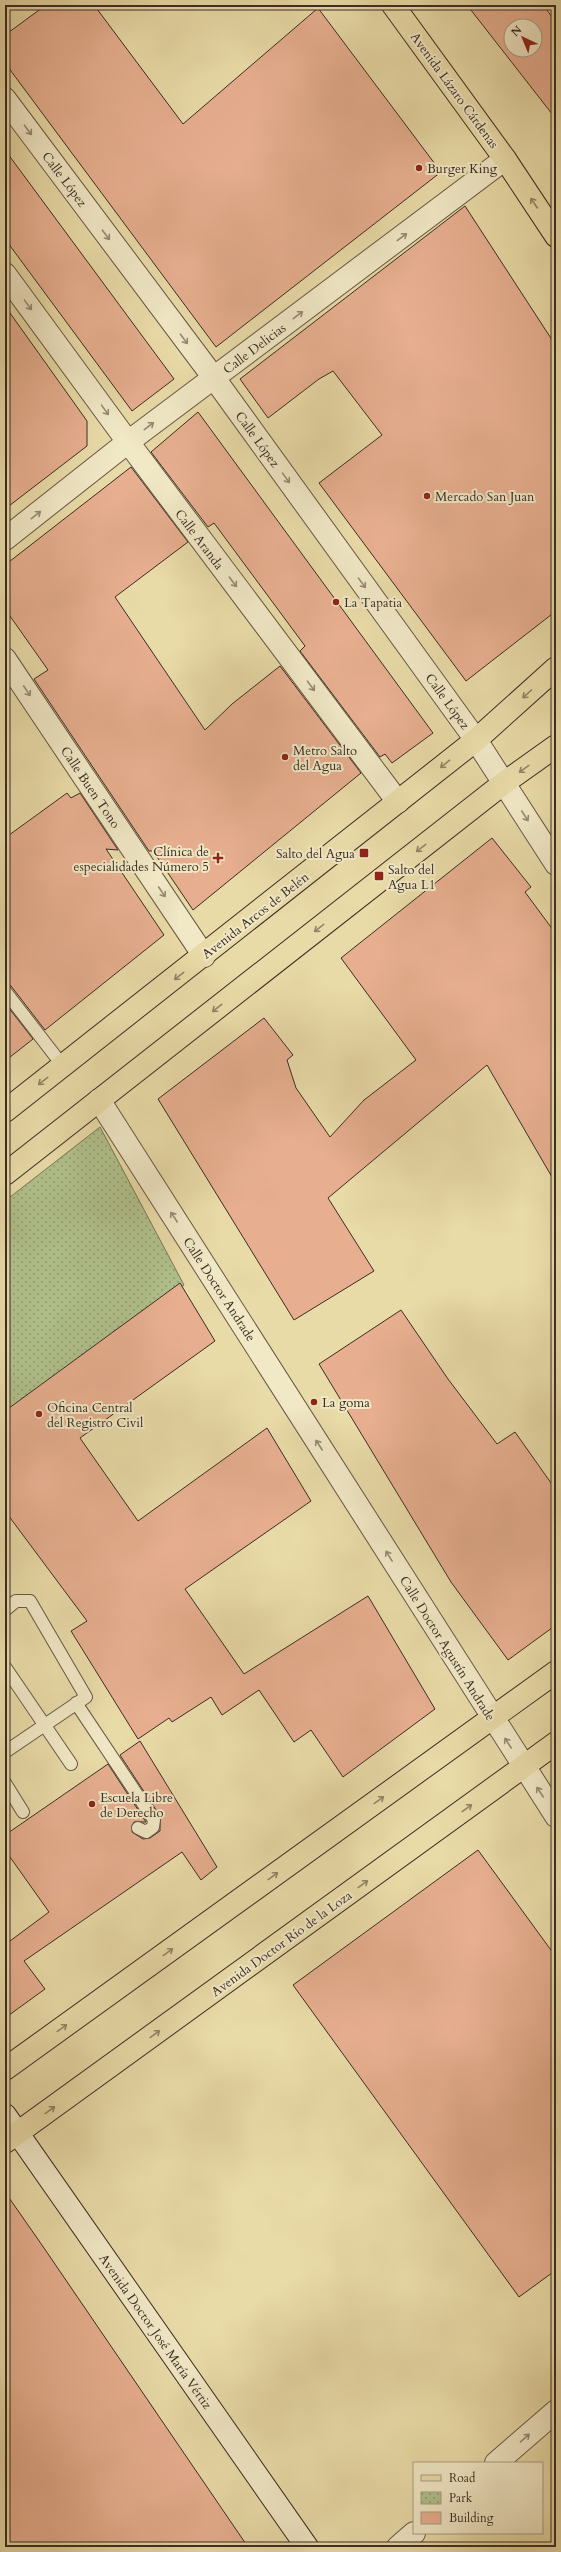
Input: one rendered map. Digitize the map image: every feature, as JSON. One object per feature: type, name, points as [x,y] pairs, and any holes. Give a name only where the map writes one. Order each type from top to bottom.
[{"type":"main road","name":"Avenida Lázaro Cárdenas","points":[[393,5],[505,159],[556,236]]},
{"type":"main road","name":"Avenida Arcos de Belén","points":[[5,1111],[204,956],[476,740],[556,668]]},
{"type":"main road","points":[[5,1174],[504,783],[556,746]]},
{"type":"main road","points":[[5,2069],[493,1719],[556,1672]]},
{"type":"main road","name":"Avenida Doctor Río de la Loza","points":[[12,2137],[556,1744]]},
{"type":"street","name":"Calle López","points":[[5,99],[214,378],[476,740],[556,864]]},
{"type":"street","name":"Calle Delicias","points":[[5,539],[128,442],[505,159]]},
{"type":"street","name":"Calle Aranda","points":[[5,274],[128,442],[398,802]]},
{"type":"street","name":"Calle Buen Tono","points":[[5,659],[204,956]]},
{"type":"street","name":"Calle Doctor Andrade","points":[[99,1100],[340,1478]]},
{"type":"street","name":"Calle Doctor Agustín Andrade","points":[[340,1478],[556,1816]]},
{"type":"street","name":"Avenida Doctor José María Vértiz","points":[[5,2114],[12,2137],[307,2547]]},
{"type":"street","points":[[497,2462],[556,2411]]},
{"type":"street","points":[[398,2547],[413,2534]]},
{"type":"lane","points":[[5,991],[63,1066]]},
{"type":"lane","points":[[5,1610],[16,1601],[30,1601],[80,1683],[86,1697],[44,1724],[5,1752]]},
{"type":"lane","points":[[5,1667],[71,1764]]},
{"type":"lane","points":[[76,1703],[154,1820],[153,1827],[146,1832],[138,1828]]},
{"type":"lane","points":[[5,1783],[23,1812]]},
{"type":"green space","points":[[100,1127],[184,1285],[5,1413],[5,1201]]},
{"type":"building","points":[[46,5],[94,5],[183,124],[318,8],[441,172],[216,347],[5,63],[5,35]]},
{"type":"building","points":[[467,5],[543,5],[556,22],[556,119],[508,58],[543,58],[543,18],[503,18],[503,51]]},
{"type":"building","points":[[5,150],[174,379],[132,411],[5,239]]},
{"type":"building","points":[[465,206],[556,346],[556,611],[466,681],[319,483],[382,435],[333,371],[319,379],[268,418],[240,379]]},
{"type":"building","points":[[5,306],[87,421],[87,446],[5,509]]},
{"type":"building","points":[[198,412],[433,733],[392,763],[385,754],[380,757],[300,651],[305,646],[214,523],[208,527],[151,452]]},
{"type":"building","points":[[131,467],[188,542],[115,597],[205,730],[232,704],[280,666],[361,773],[193,910],[153,851],[149,851],[34,679],[48,670],[5,609],[5,565]]},
{"type":"building","points":[[67,793],[71,798],[80,793],[118,850],[106,849],[164,935],[45,1030],[11,986],[5,984],[5,838]]},
{"type":"building","points":[[492,838],[531,887],[525,892],[556,934],[556,1184],[487,1065],[328,1198],[374,1271],[294,1320],[158,1099],[264,1018],[293,1055],[287,1060],[296,1088],[330,1137],[364,1100],[416,1060],[341,958]]},
{"type":"building","points":[[5,1003],[33,1039],[5,1061]]},
{"type":"building","points":[[180,1283],[215,1341],[80,1438],[138,1521],[267,1428],[311,1501],[185,1589],[244,1674],[368,1596],[435,1709],[343,1777],[311,1730],[294,1742],[259,1690],[222,1715],[211,1697],[172,1722],[169,1718],[138,1739],[71,1631],[87,1621],[5,1511],[5,1411]]},
{"type":"building","points":[[401,1310],[448,1379],[497,1444],[515,1432],[556,1490],[556,1625],[508,1660],[451,1582],[319,1364]]},
{"type":"building","points":[[140,1741],[217,1867],[201,1880],[182,1852],[24,1961],[45,1989],[5,2018],[5,1934],[10,1941],[49,1912],[5,1850],[5,1835],[108,1764],[146,1822],[134,1822],[132,1832],[143,1839],[150,1838],[160,1831],[160,1816],[120,1755]]},
{"type":"building","points":[[478,1850],[556,1957],[556,2270],[519,2297],[293,1985]]},
{"type":"building","points":[[5,2192],[44,2248],[248,2547],[5,2547]]},
{"type":"place","name":"Burger King","points":[[419,168]]},
{"type":"place","name":"Mercado San Juan","points":[[427,496]]},
{"type":"place","name":"La Tapatia","points":[[336,602]]},
{"type":"place","name":"Metro Salto del Agua","points":[[285,757]]},
{"type":"place","name":"Salto del Agua","points":[[364,853]]},
{"type":"place","name":"Clínica de especialidades Número 5","points":[[218,858]]},
{"type":"place","name":"Salto del Agua L1","points":[[379,876]]},
{"type":"place","name":"La goma","points":[[314,1402]]},
{"type":"place","name":"Oficina Central del Registro Civil","points":[[39,1414]]},
{"type":"place","name":"Escuela Libre de Derecho","points":[[92,1804]]}]
